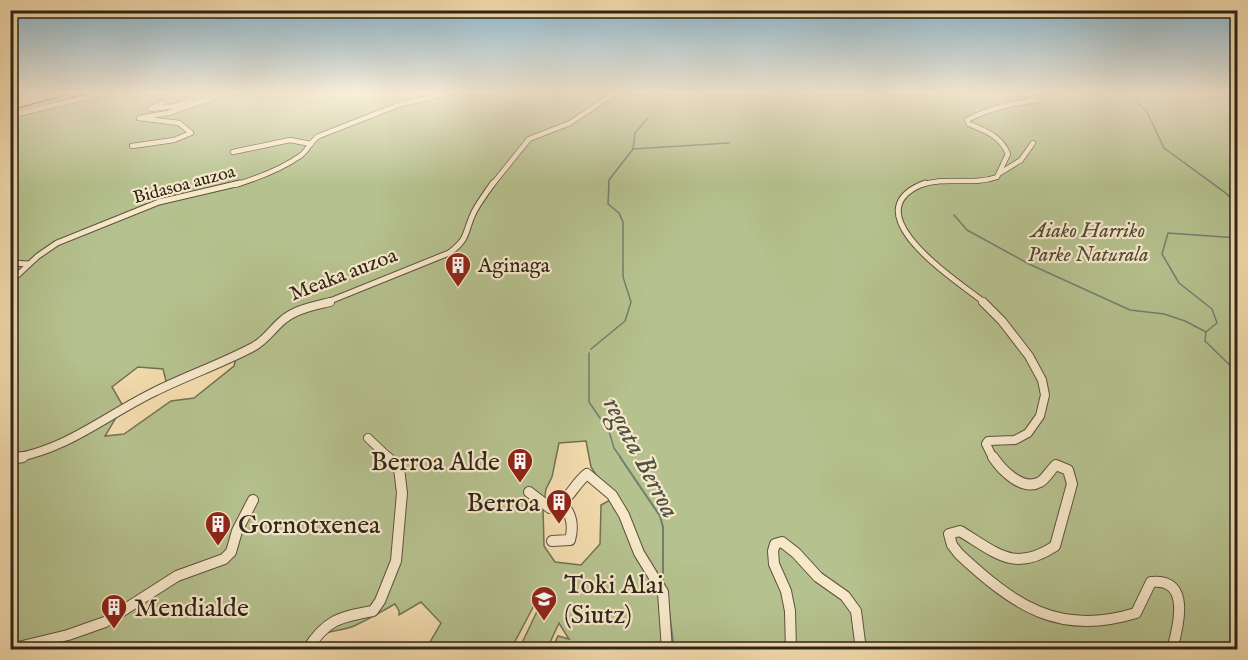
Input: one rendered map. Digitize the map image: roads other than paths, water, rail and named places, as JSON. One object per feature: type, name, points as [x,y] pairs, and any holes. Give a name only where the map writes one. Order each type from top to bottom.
[{"type":"street","points":[[132,146],[174,140],[191,133],[181,124]]},
{"type":"street","name":"Bidasoa auzoa","points":[[10,282],[57,243],[143,207],[266,175],[303,155],[319,136],[350,124]]},
{"type":"street","name":"Meaka auzoa","points":[[10,459],[32,455],[72,439],[144,397],[256,346],[285,318],[295,312],[342,298],[388,276],[449,253],[461,244],[468,231],[472,213],[500,172],[529,139],[568,124]]},
{"type":"street","points":[[969,124],[988,131],[1005,145],[1008,154],[1000,173]]},
{"type":"street","name":"Bidasoa auzoa","points":[[233,152],[290,140],[311,144]]},
{"type":"street","points":[[1033,143],[1021,160],[993,180],[934,180],[923,184],[904,197],[899,205],[899,214],[906,234],[945,274],[984,302],[1003,320],[1045,387],[1045,405],[1036,423],[1023,437],[988,441],[986,444],[990,455],[1003,469],[1025,483],[1035,484],[1043,480],[1056,465],[1068,470],[1072,484],[1055,546],[1043,554],[1028,560],[1012,560],[960,531],[949,534],[950,541],[957,552],[1016,601],[1037,612],[1067,619],[1108,621],[1136,613],[1151,582],[1165,583],[1172,588],[1180,603],[1172,650]]},
{"type":"street","points":[[10,263],[29,264]]},
{"type":"street","points":[[307,650],[326,623],[339,616],[373,611],[380,601],[396,561],[402,493],[399,468],[368,438]]},
{"type":"street","points":[[529,492],[550,508],[563,504],[571,488],[586,474],[612,495],[624,515],[639,553],[663,592],[667,650]]},
{"type":"street","points":[[10,649],[68,635],[105,622],[177,576],[224,559],[231,552],[237,531],[253,500]]},
{"type":"street","points":[[552,541],[570,540],[572,534],[571,519],[563,504]]},
{"type":"street","points":[[791,650],[793,628],[788,596],[774,565],[772,549],[775,544],[782,542],[796,553],[818,577],[844,596],[856,611],[861,650]]},
{"type":"waterway","points":[[633,149],[635,133],[643,124]]},
{"type":"waterway","points":[[1153,124],[1164,148],[1227,194],[1238,207]]},
{"type":"waterway","name":"regata Berroa","points":[[633,149],[729,143]]},
{"type":"waterway","name":"regata Berroa","points":[[591,349],[625,321],[631,302],[623,277],[623,222],[619,213],[608,204],[609,180],[633,149]]},
{"type":"waterway","points":[[954,215],[967,230],[1029,264],[1130,310],[1164,314],[1185,321],[1206,332]]},
{"type":"waterway","points":[[1206,332],[1217,323],[1212,309],[1179,283],[1162,254],[1168,233],[1238,238]]},
{"type":"waterway","points":[[1206,332],[1205,341],[1238,373]]},
{"type":"waterway","name":"regata Berroa","points":[[589,353],[589,402],[609,431],[614,448],[621,458]]},
{"type":"waterway","name":"regata Berroa","points":[[620,457],[660,516],[663,527],[663,583]]},
{"type":"waterway","name":"regata Berroa","points":[[669,611],[674,650]]},
{"type":"place","name":"Aginaga","points":[[458,288]]},
{"type":"place","name":"Berroa Alde","points":[[520,484]]},
{"type":"place","name":"Berroa","points":[[559,525]]},
{"type":"place","name":"Gornotxenea","points":[[218,547]]},
{"type":"place","name":"Toki Alai (Siutz)","points":[[544,622]]},
{"type":"place","name":"Mendialde","points":[[114,630]]},
{"type":"park label","name":"Aiako Harriko Parke Naturala","points":[[1088,242]]}]
